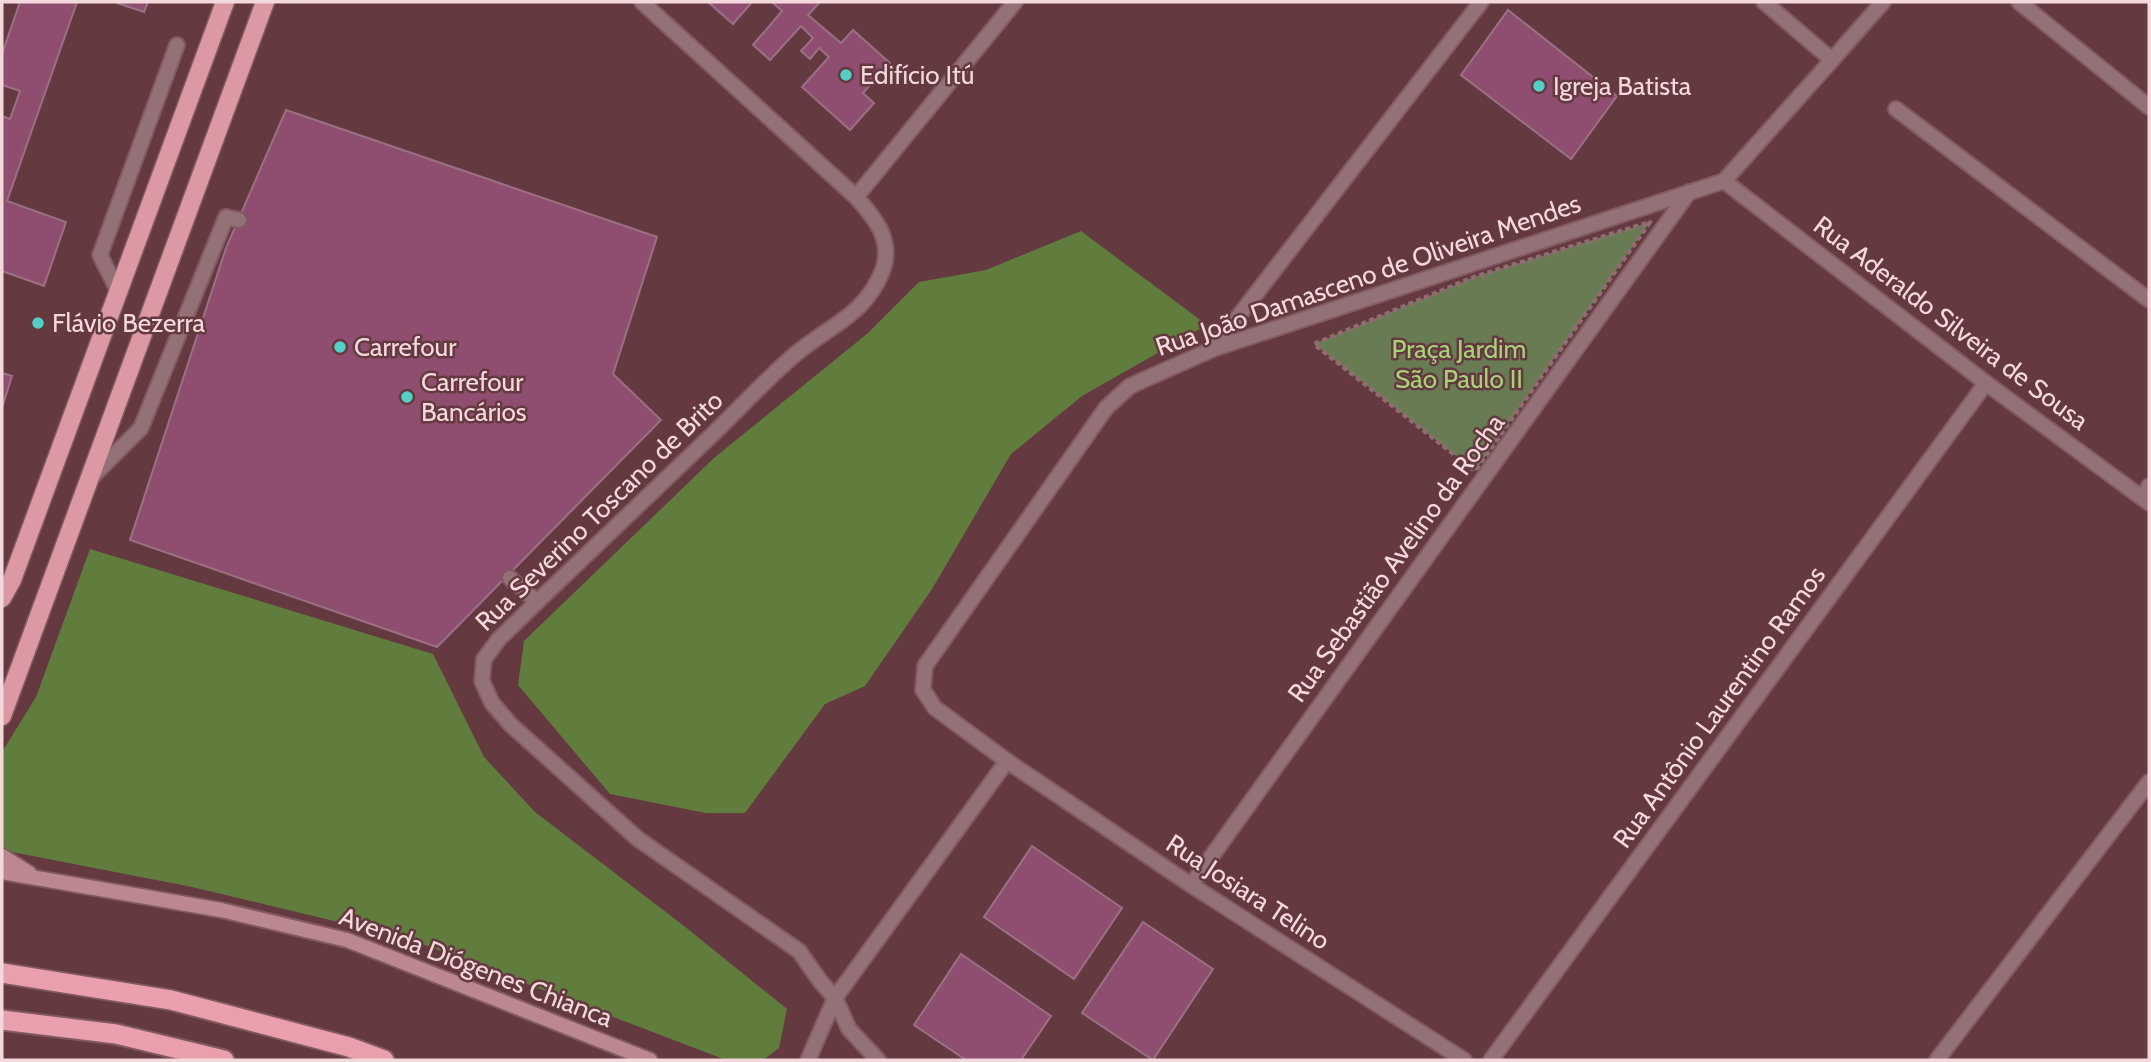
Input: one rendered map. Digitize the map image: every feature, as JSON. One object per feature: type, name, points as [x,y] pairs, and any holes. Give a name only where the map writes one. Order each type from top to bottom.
[{"type":"highway","points":[[2,974],[171,1000],[349,1047],[384,1060]]},
{"type":"highway","points":[[2,1020],[117,1034],[224,1060]]},
{"type":"main road","points":[[2,598],[12,580],[225,2]]},
{"type":"main road","points":[[2,716],[265,2]]},
{"type":"main road","name":"Avenida Diógenes Chianca","points":[[2,856],[36,877]]},
{"type":"main road","name":"Avenida Diógenes Chianca","points":[[2,872],[221,910],[347,940],[649,1060]]},
{"type":"street","points":[[642,2],[856,197],[1015,2]]},
{"type":"street","points":[[1213,349],[1481,2]]},
{"type":"street","points":[[1764,2],[1832,60]]},
{"type":"street","points":[[1724,181],[1883,2]]},
{"type":"street","points":[[2019,2],[2149,107]]},
{"type":"street","points":[[118,291],[100,255],[177,44]]},
{"type":"street","points":[[1896,108],[2149,300]]},
{"type":"street","name":"Rua João Damasceno de Oliveira Mendes","points":[[1007,761],[935,708],[923,690],[925,666],[1106,408],[1130,386],[1213,349],[1724,181]]},
{"type":"street","name":"Rua Aderaldo Silveira de Sousa","points":[[1724,181],[1986,383],[2147,496]]},
{"type":"street","name":"Rua Sebastião Avelino da Rocha","points":[[1191,885],[1689,192]]},
{"type":"street","name":"Rua Severino Toscano de Brito","points":[[856,197],[876,222],[887,252],[883,270],[865,302],[852,315],[799,352],[499,639],[484,659],[482,681],[492,703],[510,725],[638,839],[799,951],[835,998],[849,1029],[878,1060]]},
{"type":"street","points":[[88,482],[141,428],[226,217],[239,220]]},
{"type":"street","name":"Rua Antônio Laurentino Ramos","points":[[1491,1060],[1986,383]]},
{"type":"street","points":[[510,578],[537,602]]},
{"type":"street","points":[[808,1060],[835,998],[1007,761]]},
{"type":"street","name":"Rua Josiara Telino","points":[[1007,761],[1191,885],[1464,1060]]},
{"type":"street","points":[[1937,1060],[2149,782]]},
{"type":"path","points":[[1650,222],[1475,471],[1314,344],[1474,277],[1650,222]]},
{"type":"green space","name":"Praça Jardim São Paulo II","points":[[1650,222],[1475,471],[1314,344],[1474,277]]},
{"type":"green space","points":[[1081,231],[1207,325],[1082,396],[1011,454],[932,589],[865,686],[825,704],[745,813],[706,813],[610,794],[518,685],[524,641],[714,458],[868,333],[919,282],[986,270]]},
{"type":"green space","points":[[90,549],[433,654],[484,757],[535,812],[787,1009],[779,1048],[763,1060],[726,1060],[409,939],[192,887],[2,850],[2,752],[36,697]]},
{"type":"building","points":[[20,2],[77,2],[7,201],[66,222],[44,286],[2,271],[2,116],[10,119],[20,91],[2,85],[2,54]]},
{"type":"building","points":[[114,2],[148,2],[144,12]]},
{"type":"building","points":[[708,2],[752,2],[733,24]]},
{"type":"building","name":"Edifício Itú","points":[[772,2],[820,2],[808,15],[841,43],[853,30],[890,63],[863,93],[874,103],[850,130],[802,87],[829,57],[819,48],[810,59],[801,51],[813,38],[801,26],[770,60],[753,45],[782,11]]},
{"type":"building","name":"Igreja Batista","points":[[1508,10],[1617,96],[1571,159],[1461,75]]},
{"type":"building","name":"Carrefour Bancários","points":[[286,110],[657,237],[613,374],[661,420],[437,647],[130,540],[226,248]]},
{"type":"building","points":[[2,373],[12,376],[2,408]]},
{"type":"building","points":[[1032,846],[1122,908],[1074,979],[984,917]]},
{"type":"building","points":[[1143,922],[1213,969],[1153,1060],[1082,1013]]},
{"type":"building","points":[[961,954],[1051,1016],[1021,1060],[966,1060],[914,1025]]},
{"type":"place","name":"Edifício Itú","points":[[846,75]]},
{"type":"place","name":"Igreja Batista","points":[[1539,86]]},
{"type":"place","name":"Flávio Bezerra","points":[[38,323]]},
{"type":"place","name":"Carrefour","points":[[340,347]]},
{"type":"place","name":"Carrefour Bancários","points":[[407,397]]}]
